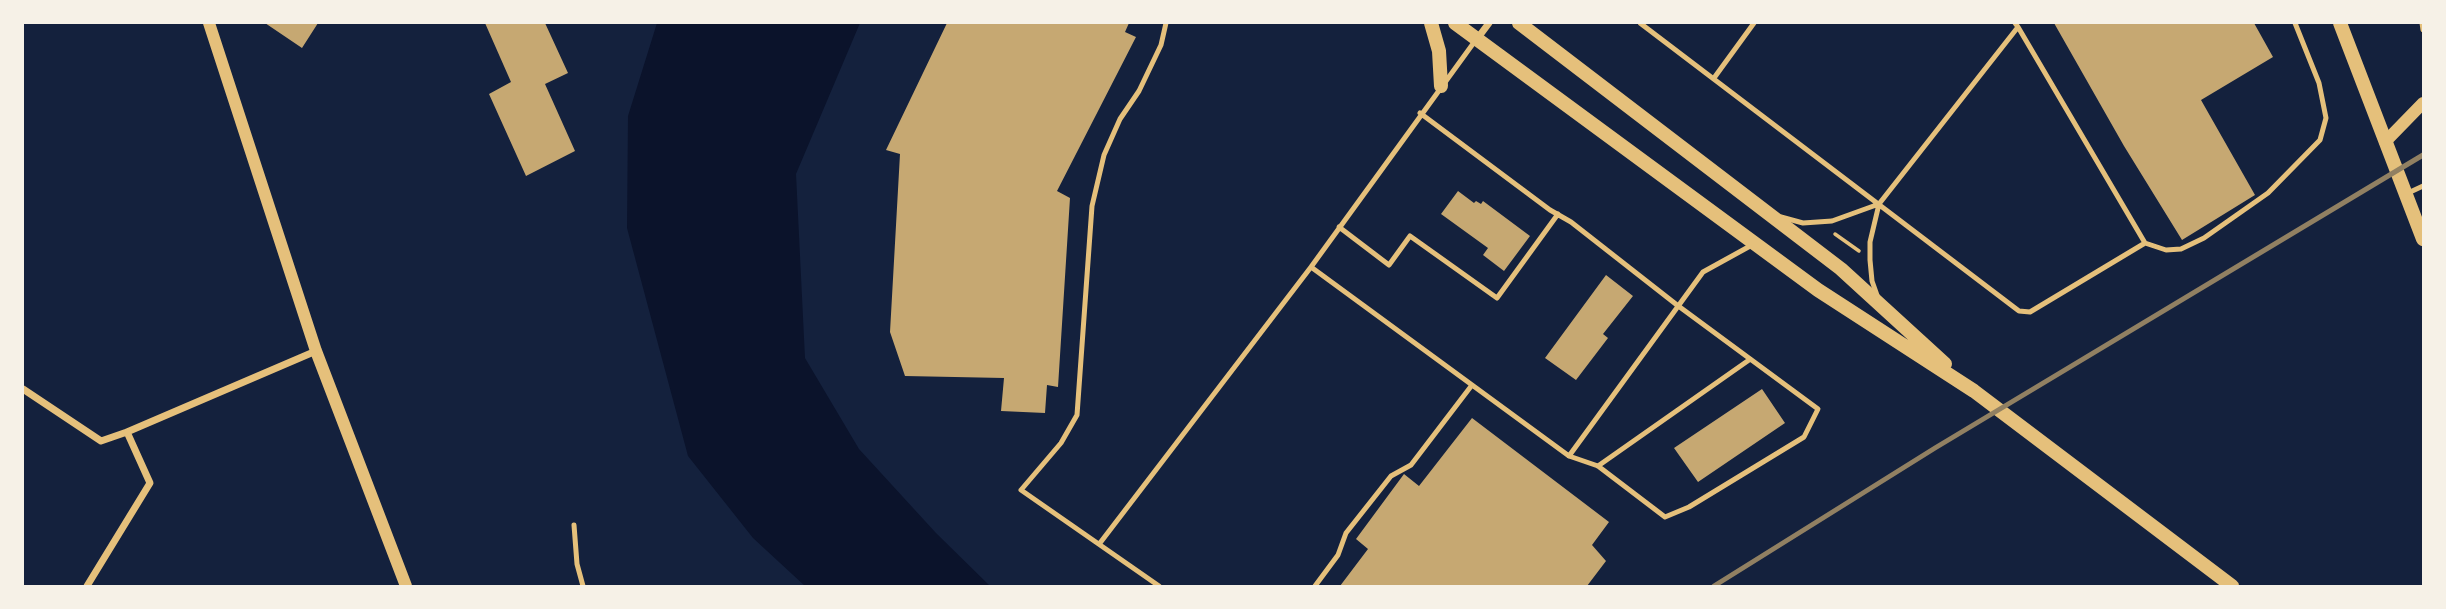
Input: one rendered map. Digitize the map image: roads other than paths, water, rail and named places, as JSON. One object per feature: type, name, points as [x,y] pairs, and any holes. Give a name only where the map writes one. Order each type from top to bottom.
[{"type":"main road","points":[[1430,23],[1439,51],[1441,86]]},
{"type":"main road","points":[[1455,23],[1818,289],[1974,391],[2232,586]]},
{"type":"main road","points":[[1519,23],[1841,269],[1974,391]]},
{"type":"main road","points":[[2340,23],[2423,239]]},
{"type":"street","points":[[209,23],[317,351],[406,586]]},
{"type":"street","points":[[1476,40],[1489,23]]},
{"type":"street","points":[[2385,142],[2423,103]]},
{"type":"street","points":[[23,389],[102,441],[317,351]]},
{"type":"street","points":[[87,586],[150,483],[127,432]]},
{"type":"lane","points":[[1159,586],[1021,490],[1061,443],[1077,415],[1092,206],[1104,155],[1120,119],[1139,91],[1155,57],[1166,23]]},
{"type":"lane","points":[[1640,23],[2019,311],[2030,312],[2144,243]]},
{"type":"lane","points":[[1714,78],[1754,23]]},
{"type":"lane","points":[[1881,305],[1872,281],[1870,263],[1870,242],[1879,204],[2017,25],[2144,243],[2166,250],[2181,249],[2204,238],[2268,192],[2320,140],[2326,118],[2319,83],[2295,23]]},
{"type":"lane","points":[[2422,23],[2423,30]]},
{"type":"lane","points":[[1100,543],[1311,267],[1420,113],[1476,40]]},
{"type":"lane","points":[[1311,267],[1569,456],[1598,466],[1665,517],[1689,507],[1804,437],[1818,409],[1749,360],[1572,222],[1420,113]]},
{"type":"lane","points":[[2405,195],[2423,186]]},
{"type":"lane","points":[[1768,213],[1803,223],[1819,222],[1849,216],[1879,204]]},
{"type":"lane","points":[[1339,227],[1390,265],[1410,236],[1497,298],[1558,214]]},
{"type":"lane","points":[[1569,456],[1703,272],[1755,243]]},
{"type":"lane","points":[[1598,466],[1749,360]]},
{"type":"lane","points":[[1315,586],[1338,555],[1346,533],[1391,476],[1411,465],[1472,385]]},
{"type":"lane","points":[[574,525],[577,564],[583,586]]},
{"type":"water","points":[[657,23],[860,23],[796,174],[805,358],[859,449],[936,533],[990,586],[805,586],[753,538],[688,456],[627,228],[628,116]]},
{"type":"railway","points":[[1714,586],[1935,448],[2423,155]]}]
